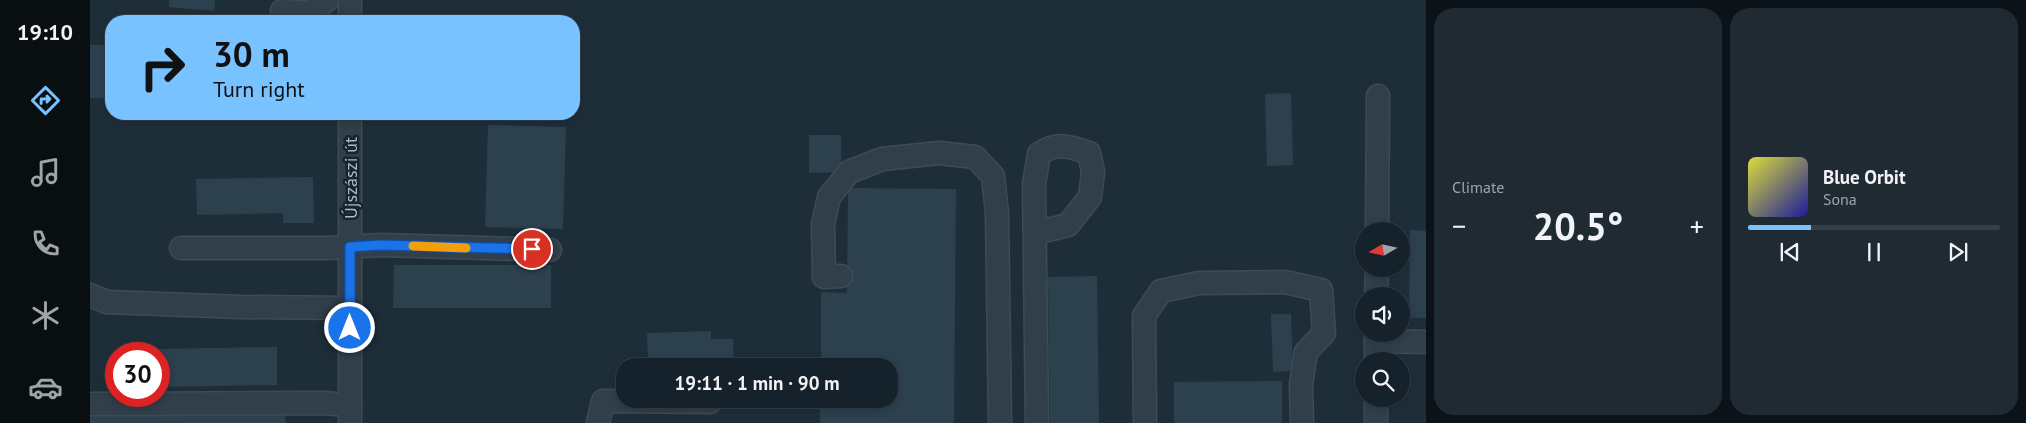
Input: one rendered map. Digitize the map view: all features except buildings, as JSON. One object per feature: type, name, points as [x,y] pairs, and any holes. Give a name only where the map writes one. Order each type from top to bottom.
[{"type":"street","points":[[282,11],[310,13],[327,0]]},
{"type":"street","points":[[350,0],[350,15]]},
{"type":"street","points":[[1377,222],[1378,96]]},
{"type":"street","name":"Újszászi út","points":[[350,120],[350,414]]},
{"type":"street","points":[[841,276],[824,277],[822,224],[829,197],[849,172],[882,160],[939,153],[975,157],[993,176],[997,213],[1000,423]]},
{"type":"street","points":[[1035,233],[1037,423]]},
{"type":"street","points":[[181,248],[350,247],[381,245],[550,250]]},
{"type":"street","points":[[1145,423],[1144,316],[1161,291],[1199,283],[1285,282],[1321,290],[1324,333],[1306,352],[1301,384],[1302,423]]},
{"type":"street","points":[[90,295],[107,302],[350,308]]},
{"type":"street","points":[[1376,345],[1426,342]]},
{"type":"street","points":[[598,423],[603,402],[616,402]]},
{"type":"street","points":[[90,404],[322,403],[350,414]]},
{"type":"street","points":[[1376,407],[1376,423]]},
{"type":"slow traffic","points":[[413,246],[466,248]]},
{"type":"route","points":[[350,328],[350,247],[381,245],[532,249]]}]
